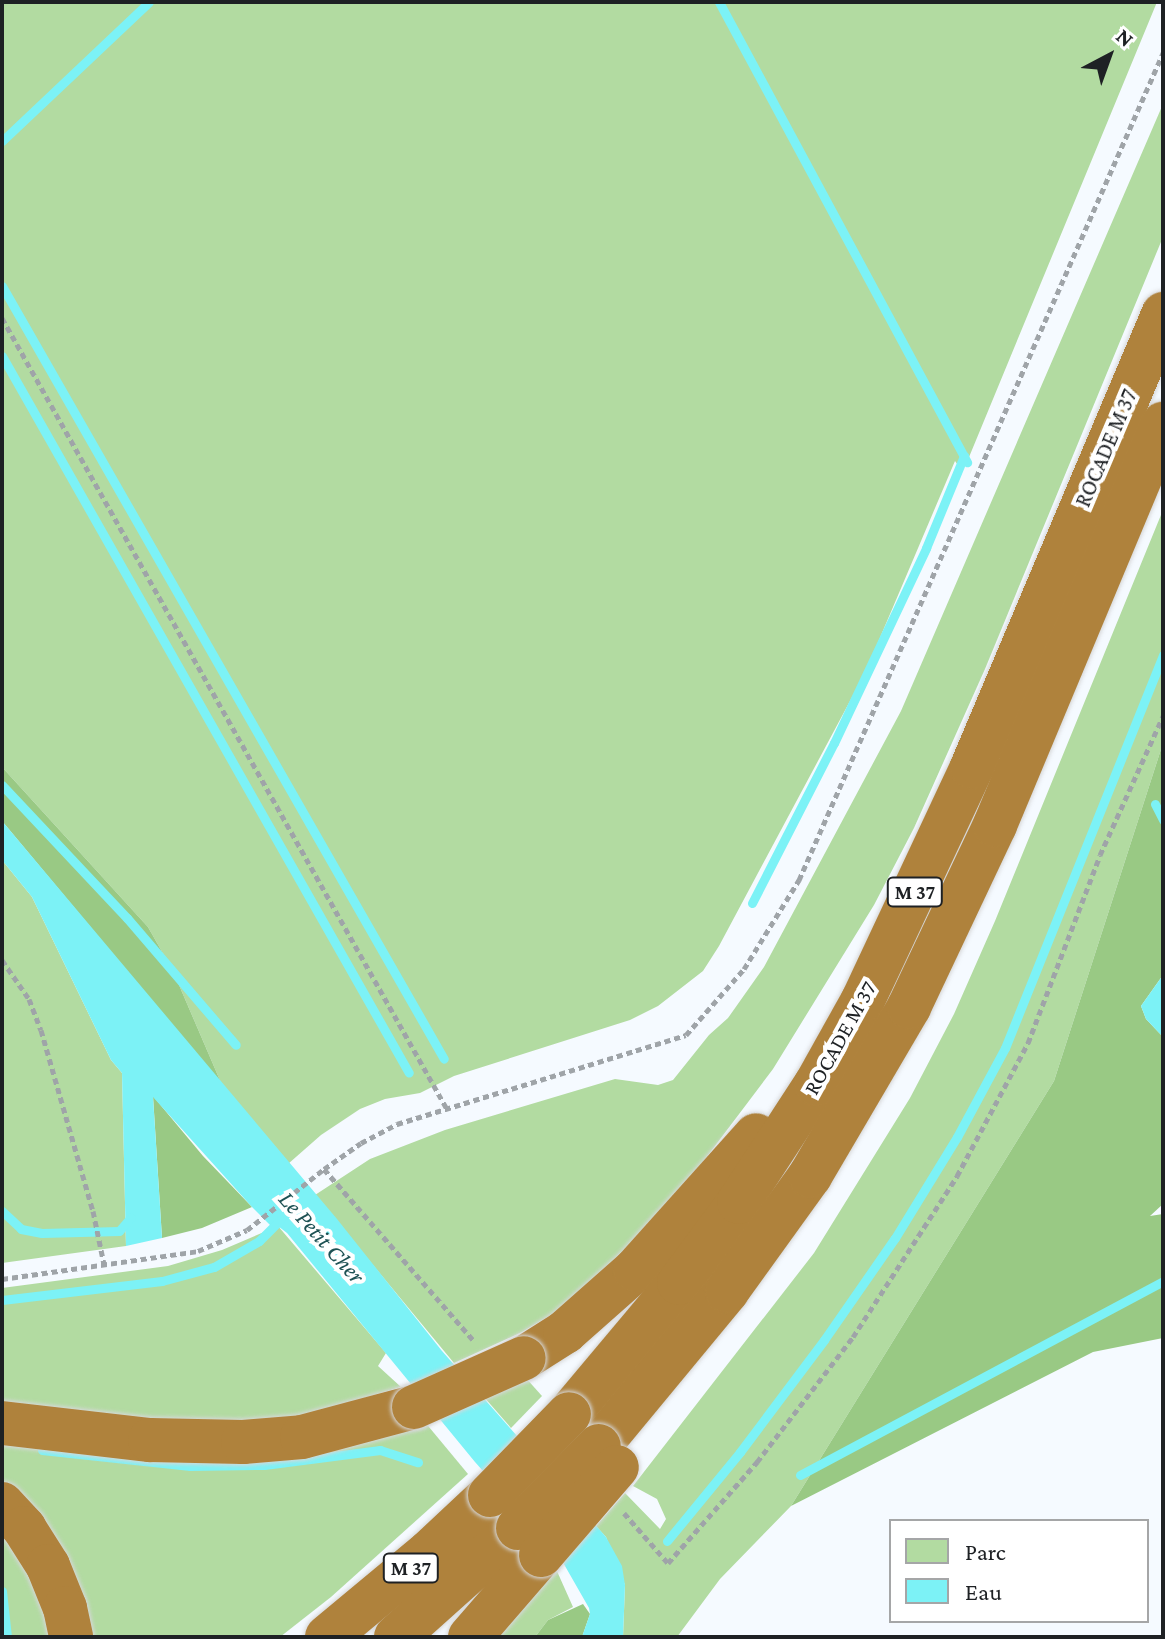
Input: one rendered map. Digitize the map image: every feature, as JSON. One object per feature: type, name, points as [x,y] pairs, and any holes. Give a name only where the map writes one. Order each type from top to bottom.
[{"type":"highway","name":"ROCADE M 37","points":[[327,1637],[429,1552],[569,1414],[679,1283],[739,1202],[816,1084],[923,876],[1163,314]]},
{"type":"highway","name":"ROCADE M 37","points":[[396,1637],[530,1542],[608,1457],[655,1382],[810,1176],[909,1007],[995,825],[1163,424]]},
{"type":"highway","points":[[2,1423],[150,1440],[243,1442],[302,1437],[414,1407],[524,1358],[565,1332],[674,1231],[752,1139],[816,1084]]},
{"type":"highway","points":[[2,1504],[24,1528],[48,1566],[65,1608],[71,1637]]},
{"type":"highway","points":[[470,1637],[530,1542]]},
{"type":"path","points":[[2,1279],[198,1251],[247,1230],[324,1169],[361,1143],[397,1124],[686,1035],[744,969],[799,880],[1163,53]]},
{"type":"path","points":[[2,318],[447,1109]]},
{"type":"path","points":[[668,1563],[757,1462],[853,1337],[957,1176],[1028,1043],[1100,855],[1163,716]]},
{"type":"path","points":[[2,960],[29,999],[41,1030],[93,1211],[104,1264]]},
{"type":"green space","points":[[2,2],[1157,2],[967,462],[962,471],[955,461],[865,673],[719,946],[703,971],[658,1006],[630,1020],[454,1076],[420,1093],[385,1099],[360,1109],[321,1135],[288,1164],[222,1085],[173,971],[148,927],[2,767]]},
{"type":"green space","points":[[1163,104],[1163,237],[985,669],[914,828],[874,905],[773,1069],[656,1224],[576,1300],[522,1332],[454,1363],[315,1195],[370,1159],[445,1130],[615,1079],[658,1085],[673,1080],[709,1035],[728,1018],[764,967],[901,711]]},
{"type":"green space","points":[[1163,510],[1163,743],[1054,1081],[791,1506],[720,1579],[677,1637],[623,1637],[625,1585],[606,1537],[596,1526],[625,1493],[660,1529],[666,1519],[657,1499],[633,1486],[814,1253],[910,1098],[954,1014],[995,921]]},
{"type":"green space","points":[[1163,743],[1163,975],[1141,1006],[1146,1019],[1163,1037],[1163,1204],[1150,1216],[1163,1214],[1163,1338],[1093,1352],[791,1506],[1054,1081]]},
{"type":"green space","points":[[2,767],[148,927],[173,971],[222,1085],[2,821]]},
{"type":"green space","points":[[2,860],[32,897],[111,1060],[122,1073],[126,1246],[2,1263]]},
{"type":"green space","points":[[153,1096],[203,1156],[252,1207],[202,1228],[162,1238]]},
{"type":"green space","points":[[278,1226],[386,1353],[378,1366],[401,1387],[310,1414],[257,1422],[169,1422],[2,1402],[2,1288],[168,1266],[222,1250]]},
{"type":"green space","points":[[525,1377],[542,1396],[511,1428],[484,1397]]},
{"type":"green space","points":[[424,1421],[468,1474],[331,1597],[280,1637],[86,1637],[2,1484],[2,1434]]},
{"type":"green space","points":[[2,1531],[34,1577],[51,1637],[2,1637]]},
{"type":"green space","points":[[556,1569],[573,1607],[548,1620],[535,1637],[496,1637]]},
{"type":"green space","points":[[583,1604],[590,1614],[582,1637],[535,1637],[548,1620]]},
{"type":"water","name":"Le Petit Cher","points":[[2,821],[337,1219],[442,1351],[606,1537],[622,1566],[625,1585],[623,1637],[582,1637],[589,1608],[561,1559],[475,1462],[287,1233],[278,1226],[272,1227],[252,1207],[153,1097],[162,1238],[126,1246],[122,1073],[111,1060],[32,897],[2,860]]},
{"type":"water","points":[[1163,975],[1163,1037],[1146,1019],[1141,1006]]},
{"type":"waterway","points":[[2,141],[149,2]]},
{"type":"waterway","points":[[719,2],[967,462]]},
{"type":"waterway","points":[[2,286],[444,1059]]},
{"type":"waterway","points":[[2,356],[409,1073]]},
{"type":"waterway","points":[[752,903],[834,743],[926,548],[964,456]]},
{"type":"waterway","points":[[667,1541],[740,1452],[824,1340],[895,1238],[957,1137],[1005,1048],[1163,655]]},
{"type":"waterway","points":[[2,785],[127,918],[236,1045]]},
{"type":"waterway","points":[[1155,804],[1163,820]]},
{"type":"waterway","points":[[2,1211],[21,1229],[42,1233],[119,1231],[131,1217]]},
{"type":"waterway","name":"Le Petit Cher","points":[[2,1300],[162,1281],[214,1267],[259,1241],[280,1220]]},
{"type":"waterway","points":[[800,1475],[1163,1281]]},
{"type":"waterway","points":[[42,1450],[190,1466],[264,1465],[380,1450],[418,1462]]},
{"type":"waterway","points":[[2,1591],[7,1637]]}]
